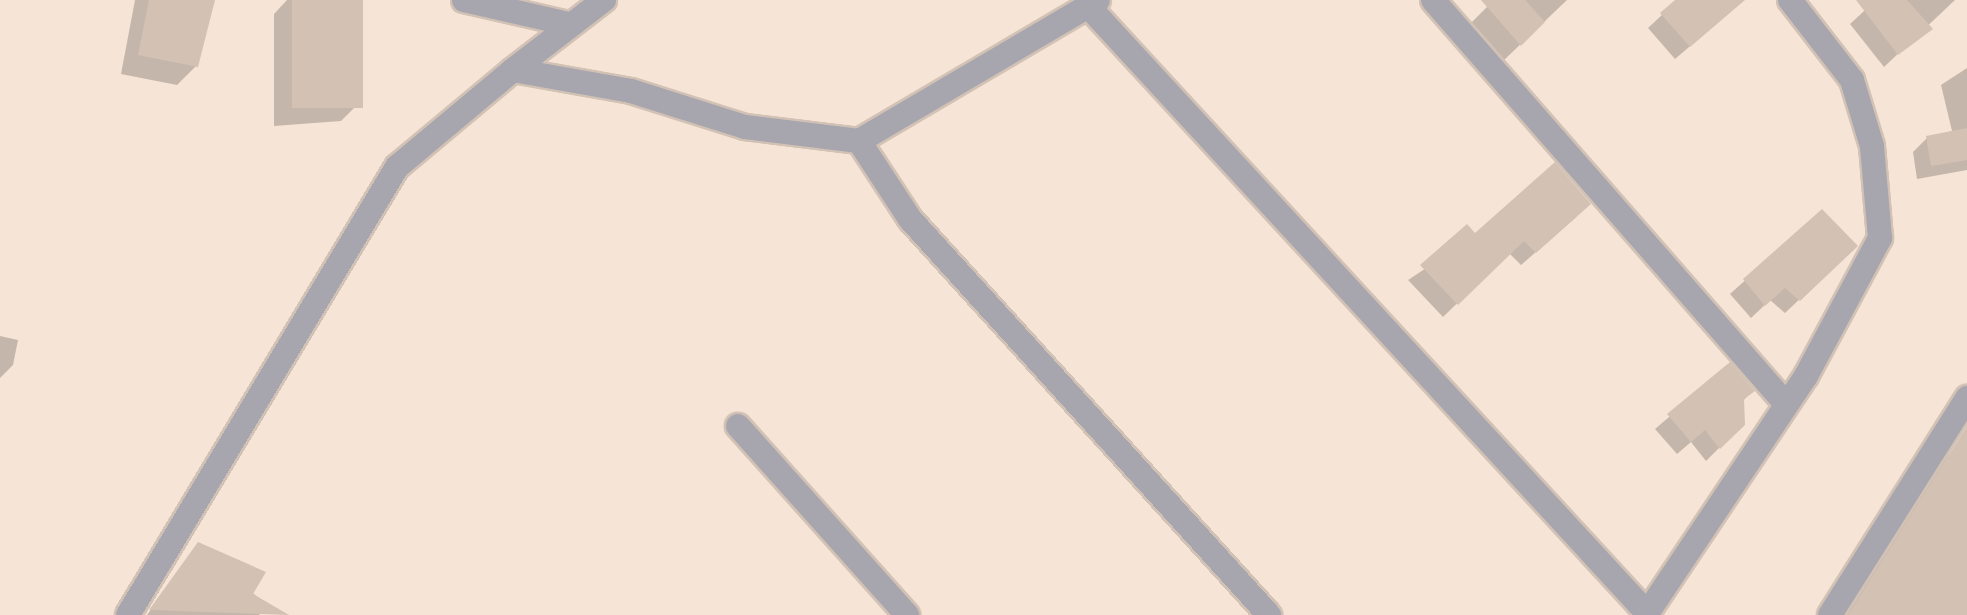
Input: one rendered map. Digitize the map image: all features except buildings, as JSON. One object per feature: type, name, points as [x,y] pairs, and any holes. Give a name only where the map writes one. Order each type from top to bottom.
[{"type":"street","points":[[464,0],[569,24]]},
{"type":"street","points":[[128,615],[397,167],[569,24],[604,0]]},
{"type":"street","points":[[1433,0],[1786,404]]},
{"type":"street","points":[[513,70],[631,91],[745,127],[859,141],[1094,4],[1646,614],[1786,404],[1880,238],[1872,146],[1852,80],[1790,0]]},
{"type":"street","points":[[859,141],[910,219],[1269,615]]},
{"type":"street","points":[[1830,615],[1967,398]]},
{"type":"street","points":[[738,426],[907,615]]}]
